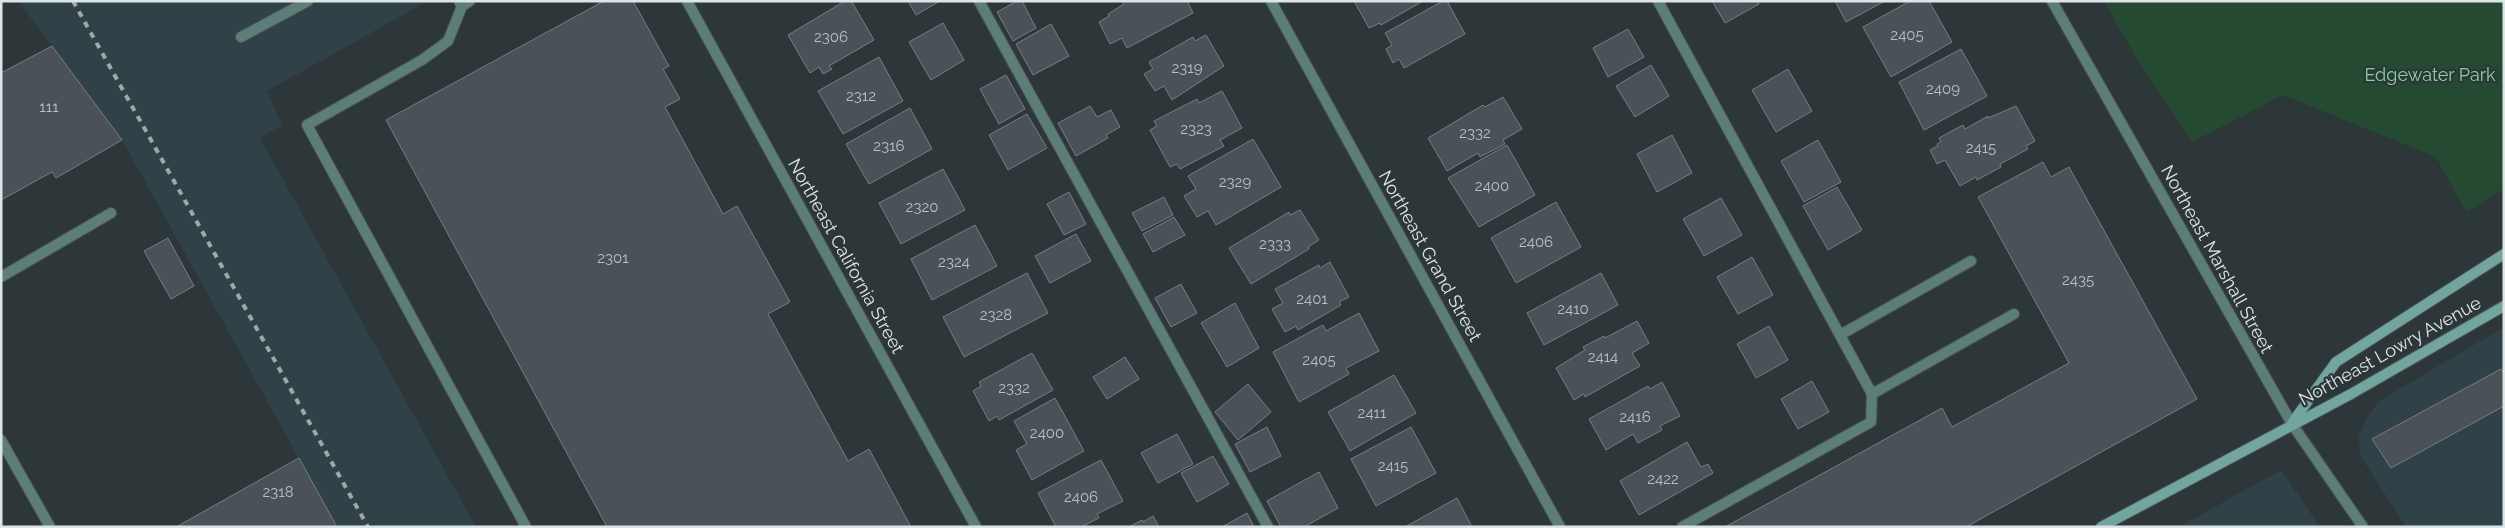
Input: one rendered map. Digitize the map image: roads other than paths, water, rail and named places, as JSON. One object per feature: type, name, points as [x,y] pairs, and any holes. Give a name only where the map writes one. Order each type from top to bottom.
[{"type":"main road","name":"Northeast Lowry Avenue","points":[[2292,424],[2336,362],[2504,254]]},
{"type":"main road","name":"Northeast Lowry Avenue","points":[[2101,527],[2292,424],[2352,394],[2504,306]]},
{"type":"street","points":[[242,37],[308,1]]},
{"type":"street","name":"Northeast California Street","points":[[687,1],[976,527]]},
{"type":"street","points":[[979,1],[1268,527]]},
{"type":"street","name":"Northeast Grand Street","points":[[1271,1],[1560,527]]},
{"type":"street","points":[[1658,1],[1872,394],[1870,422],[1682,527]]},
{"type":"street","name":"Northeast Marshall Street","points":[[2052,1],[2292,424],[2363,527]]},
{"type":"street","points":[[464,3],[448,40],[442,46],[422,60],[307,125],[526,527]]},
{"type":"street","points":[[1,277],[111,213]]},
{"type":"street","points":[[1840,334],[1971,261]]},
{"type":"street","points":[[1872,394],[2014,314]]},
{"type":"street","points":[[1,440],[50,527]]},
{"type":"railway","points":[[73,1],[368,527]]},
{"type":"park label","name":"Edgewater Park","points":[[2430,75]]}]
